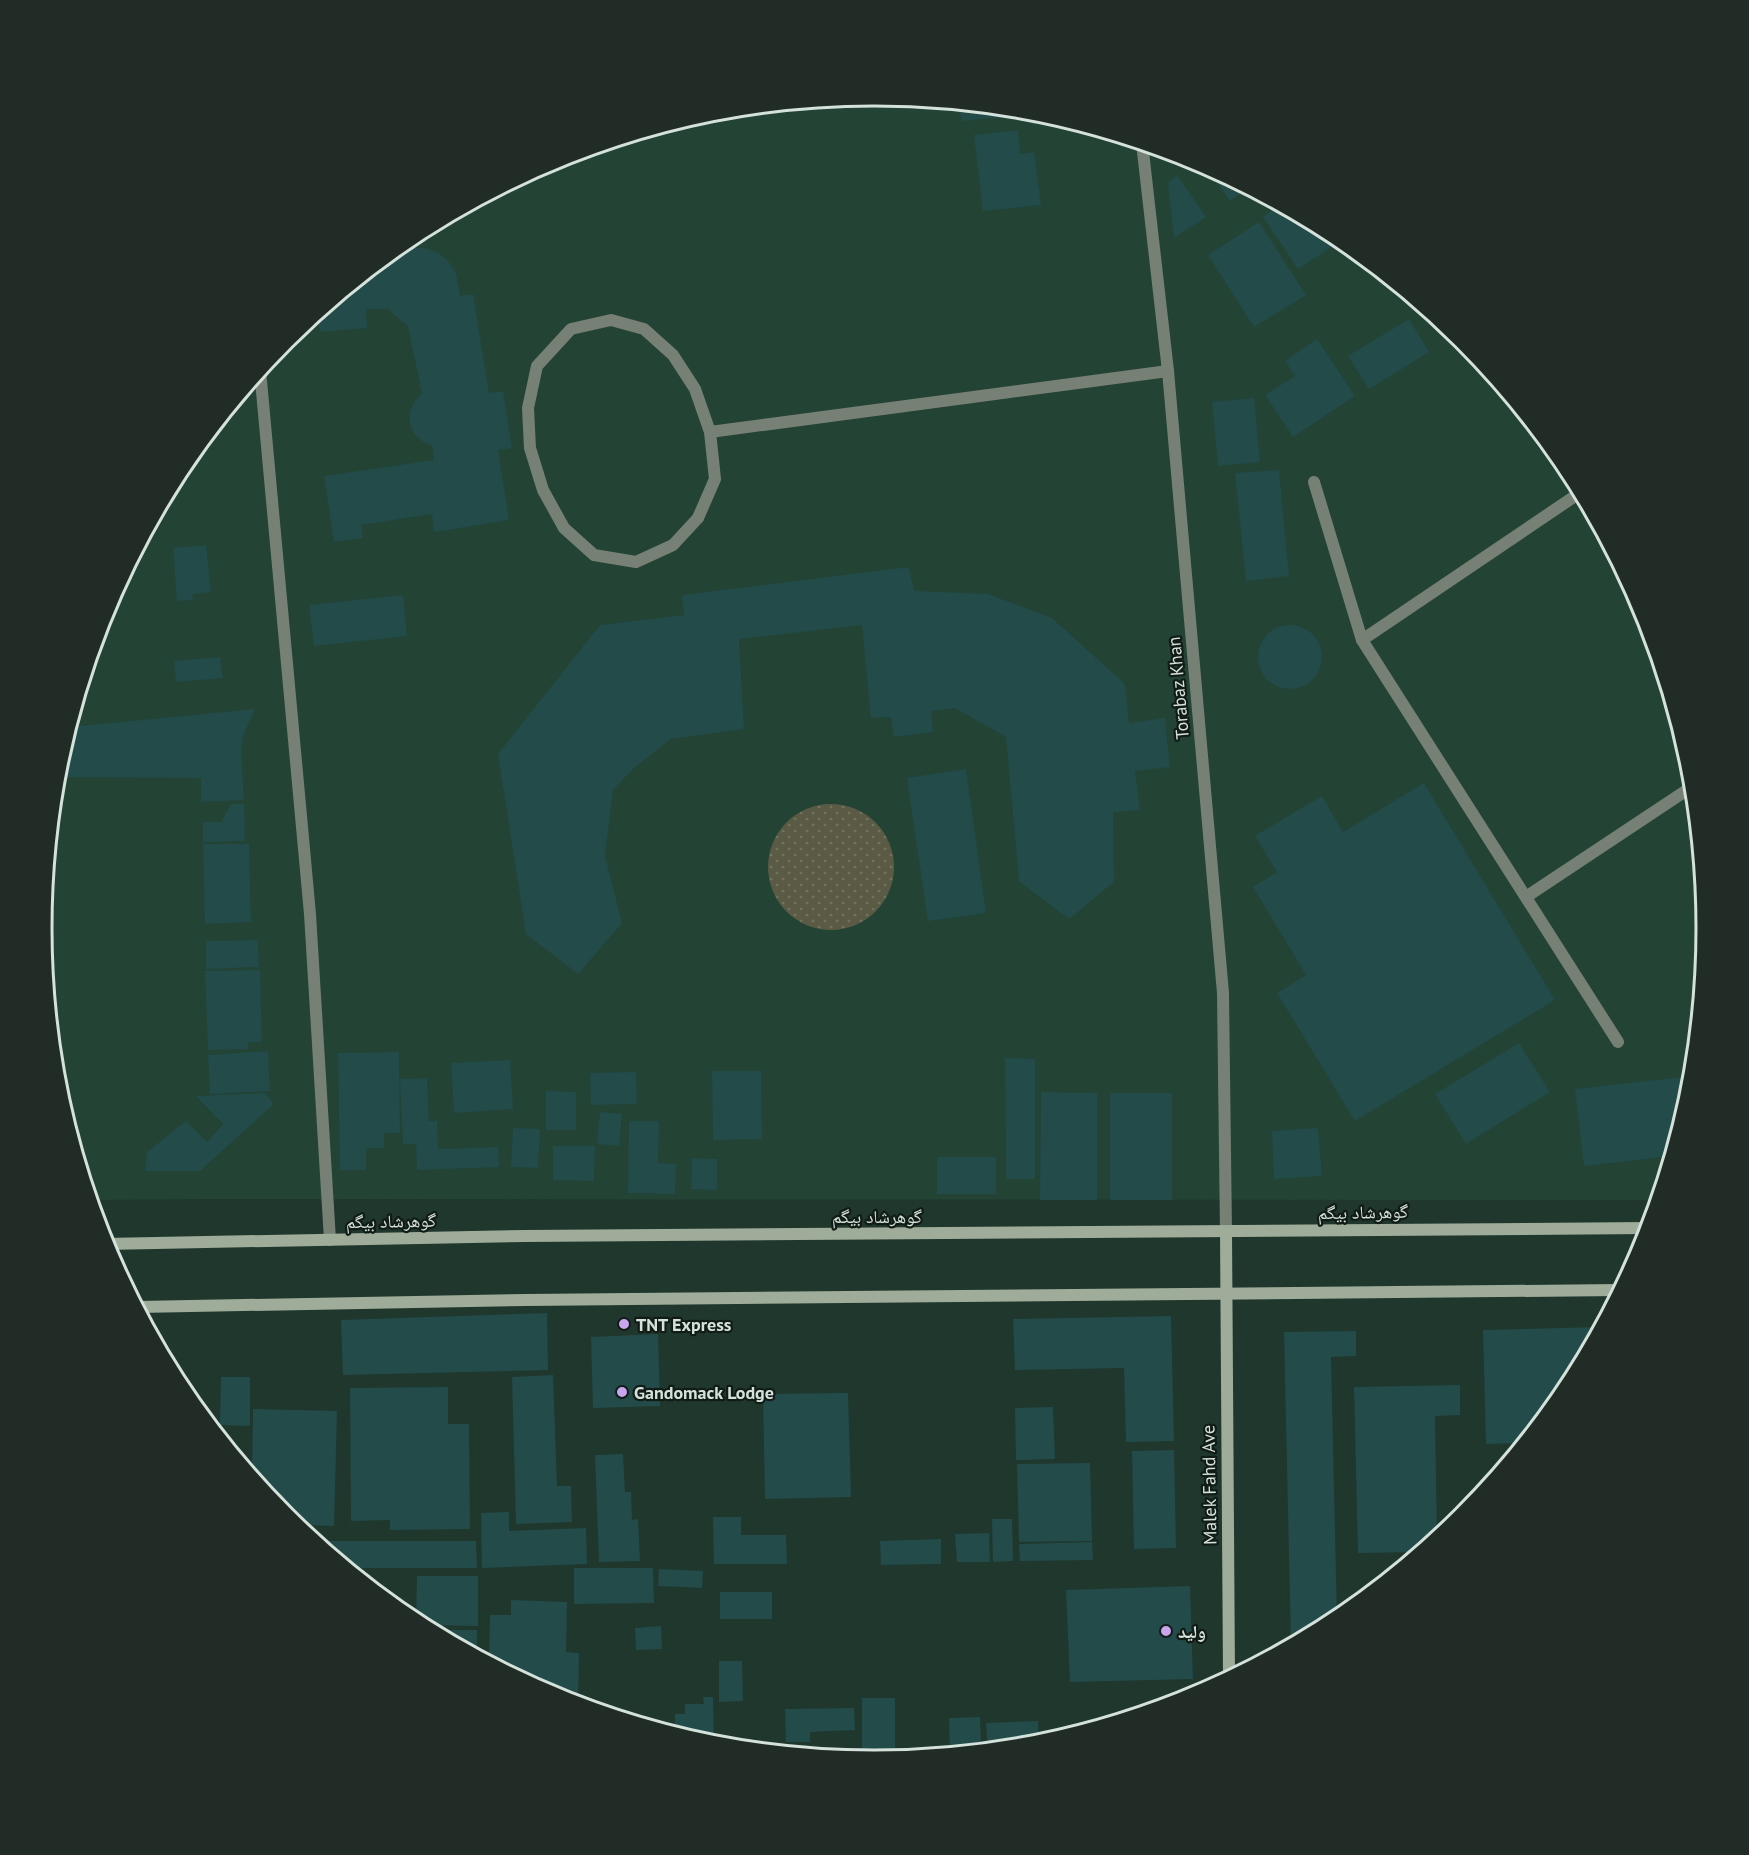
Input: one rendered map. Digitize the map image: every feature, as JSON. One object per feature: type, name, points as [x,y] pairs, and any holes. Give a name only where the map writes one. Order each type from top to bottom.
[{"type":"main road","name":"گوهرشاد بیگم","points":[[116,1244],[537,1236],[1639,1228]]},
{"type":"main road","name":"Malek Fahd Ave","points":[[1226,1232],[1229,1669]]},
{"type":"main road","points":[[146,1307],[526,1300],[1612,1290]]},
{"type":"street","name":"Torabaz Khan","points":[[1143,150],[1168,371],[1223,993],[1226,1232]]},
{"type":"street","points":[[611,320],[644,329],[673,355],[695,389],[710,432],[715,479],[698,518],[673,545],[636,562],[594,555],[564,528],[543,490],[530,448],[528,408],[537,366],[571,329],[611,320]]},
{"type":"street","points":[[710,432],[1168,371]]},
{"type":"street","points":[[261,381],[310,914],[330,1240]]},
{"type":"street","points":[[1314,482],[1362,640],[1618,1042]]},
{"type":"street","points":[[1362,640],[1574,497]]},
{"type":"street","points":[[1526,897],[1685,792]]},
{"type":"shaded area","points":[[874,106],[928,107],[1035,121],[1139,149],[1189,168],[1238,190],[1331,244],[1375,275],[1456,346],[1527,427],[1558,471],[1612,564],[1634,613],[1653,663],[1681,767],[1695,874],[1695,981],[1689,1035],[1681,1088],[1650,1200],[99,1200],[68,1088],[54,981],[52,928],[54,874],[68,767],[96,663],[137,564],[163,516],[222,427],[293,346],[374,275],[418,244],[511,190],[560,168],[610,149],[714,121],[821,107]]},
{"type":"shaded area","points":[[831,804],[855,808],[876,822],[890,843],[894,867],[890,891],[876,912],[855,926],[831,930],[807,926],[786,912],[772,891],[768,867],[772,843],[786,822],[807,808]]},
{"type":"building","points":[[960,111],[1007,117],[961,121]]},
{"type":"building","points":[[1032,121],[1046,124],[1033,125]]},
{"type":"building","points":[[1018,130],[1020,154],[1034,152],[1041,205],[983,211],[974,135]]},
{"type":"building","points":[[1177,175],[1206,217],[1174,238],[1168,183]]},
{"type":"building","points":[[1215,180],[1243,192],[1230,201]]},
{"type":"building","points":[[1274,209],[1333,246],[1298,269],[1263,217]]},
{"type":"building","points":[[1259,222],[1306,295],[1254,327],[1208,255]]},
{"type":"building","points":[[412,248],[437,252],[448,261],[456,273],[460,296],[473,294],[489,393],[503,391],[512,448],[498,450],[509,520],[434,532],[432,514],[361,525],[363,538],[334,542],[324,476],[434,460],[432,446],[414,434],[410,424],[410,412],[414,402],[422,394],[408,326],[387,309],[366,309],[367,328],[320,332],[318,322],[333,309],[374,275]]},
{"type":"building","points":[[1409,319],[1429,352],[1369,389],[1348,356]]},
{"type":"building","points":[[1317,339],[1355,396],[1293,437],[1265,395],[1295,376],[1285,361]]},
{"type":"building","points":[[1254,398],[1260,462],[1218,466],[1212,402]]},
{"type":"building","points":[[1279,470],[1289,576],[1246,581],[1235,473]]},
{"type":"building","points":[[206,545],[211,592],[192,594],[193,600],[177,601],[173,548]]},
{"type":"building","points":[[909,567],[914,591],[988,594],[1052,618],[1125,684],[1129,723],[1165,718],[1170,767],[1135,771],[1140,810],[1113,812],[1114,882],[1069,919],[1019,881],[1006,737],[955,708],[931,711],[933,732],[894,737],[891,717],[871,718],[862,625],[739,639],[744,729],[671,739],[635,767],[613,790],[605,856],[622,923],[578,974],[526,934],[498,754],[600,625],[684,615],[682,595]]},
{"type":"building","points":[[403,595],[407,636],[314,646],[309,605]]},
{"type":"building","points":[[1290,625],[1302,627],[1313,634],[1320,645],[1322,657],[1320,669],[1313,680],[1302,687],[1290,689],[1278,687],[1267,680],[1260,669],[1258,657],[1260,645],[1267,634],[1278,627]]},
{"type":"building","points":[[220,657],[223,678],[176,682],[174,661]]},
{"type":"building","points":[[255,709],[243,736],[241,750],[244,800],[201,802],[201,778],[66,777],[78,726]]},
{"type":"building","points":[[966,769],[986,913],[928,921],[907,778]]},
{"type":"building","points":[[1424,783],[1555,1000],[1355,1121],[1277,993],[1306,975],[1253,887],[1277,872],[1255,836],[1322,796],[1343,832]]},
{"type":"building","points":[[231,804],[244,804],[245,841],[203,842],[203,822],[221,822]]},
{"type":"building","points":[[203,844],[249,844],[251,922],[205,924]]},
{"type":"building","points":[[258,940],[259,967],[206,969],[206,941]]},
{"type":"building","points":[[260,970],[262,1042],[248,1042],[248,1049],[208,1050],[205,971]]},
{"type":"building","points":[[1519,1043],[1550,1092],[1466,1144],[1435,1094]]},
{"type":"building","points":[[268,1051],[270,1091],[210,1094],[208,1055]]},
{"type":"building","points":[[399,1052],[400,1133],[384,1133],[384,1148],[366,1148],[366,1170],[340,1170],[338,1053]]},
{"type":"building","points":[[1005,1058],[1035,1059],[1035,1179],[1006,1179]]},
{"type":"building","points":[[510,1060],[513,1109],[454,1113],[451,1063]]},
{"type":"building","points":[[712,1071],[761,1071],[762,1139],[713,1140]]},
{"type":"building","points":[[636,1072],[637,1104],[591,1105],[590,1073]]},
{"type":"building","points":[[1683,1077],[1663,1157],[1584,1166],[1575,1089]]},
{"type":"building","points":[[427,1078],[429,1121],[437,1121],[438,1149],[498,1147],[499,1167],[417,1170],[416,1144],[403,1144],[400,1079]]},
{"type":"building","points":[[546,1091],[576,1092],[576,1130],[546,1130]]},
{"type":"building","points":[[1041,1092],[1097,1093],[1097,1200],[1040,1200]]},
{"type":"building","points":[[265,1093],[274,1104],[200,1171],[145,1171],[147,1152],[186,1121],[207,1142],[223,1124],[196,1096]]},
{"type":"building","points":[[1110,1093],[1172,1093],[1172,1200],[1110,1200]]},
{"type":"building","points":[[600,1112],[622,1114],[619,1146],[597,1144]]},
{"type":"building","points":[[629,1121],[659,1121],[658,1163],[676,1164],[675,1194],[628,1193]]},
{"type":"building","points":[[513,1128],[540,1129],[538,1168],[511,1167]]},
{"type":"building","points":[[1318,1128],[1322,1176],[1274,1179],[1272,1131]]},
{"type":"building","points":[[553,1146],[595,1146],[594,1181],[553,1180]]},
{"type":"building","points":[[937,1157],[996,1157],[996,1194],[937,1194]]},
{"type":"building","points":[[692,1158],[717,1159],[717,1190],[691,1189]]},
{"type":"building","points":[[547,1313],[548,1370],[343,1375],[341,1320]]},
{"type":"building","points":[[1171,1316],[1174,1441],[1126,1442],[1124,1368],[1015,1370],[1013,1319]]},
{"type":"building","points":[[1592,1327],[1558,1384],[1514,1443],[1486,1444],[1483,1330]]},
{"type":"building","points":[[1356,1331],[1356,1356],[1331,1357],[1337,1607],[1291,1636],[1284,1332]]},
{"type":"building","points":[[658,1334],[660,1406],[593,1408],[591,1337]]},
{"type":"building","points":[[553,1375],[557,1486],[571,1486],[572,1522],[516,1524],[512,1377]]},
{"type":"building","points":[[221,1377],[250,1377],[250,1426],[220,1425]]},
{"type":"building","points":[[1460,1385],[1460,1415],[1435,1416],[1437,1527],[1409,1552],[1358,1553],[1354,1387]]},
{"type":"building","points":[[448,1387],[448,1424],[469,1424],[470,1529],[390,1530],[390,1520],[351,1521],[350,1388]]},
{"type":"building","points":[[848,1393],[851,1497],[765,1499],[763,1394]]},
{"type":"building","points":[[1053,1407],[1055,1459],[1016,1460],[1015,1408]]},
{"type":"building","points":[[253,1409],[337,1411],[334,1526],[311,1525],[252,1464]]},
{"type":"building","points":[[1174,1450],[1176,1548],[1134,1549],[1132,1451]]},
{"type":"building","points":[[623,1454],[625,1492],[631,1492],[632,1520],[638,1519],[640,1561],[599,1562],[595,1455]]},
{"type":"building","points":[[1090,1463],[1092,1541],[1019,1542],[1017,1464]]},
{"type":"building","points":[[509,1512],[509,1531],[586,1528],[587,1564],[482,1568],[481,1513]]},
{"type":"building","points":[[713,1517],[741,1517],[741,1535],[786,1535],[787,1564],[714,1564]]},
{"type":"building","points":[[992,1519],[1012,1519],[1013,1561],[993,1562]]},
{"type":"building","points":[[989,1533],[990,1562],[957,1562],[955,1534]]},
{"type":"building","points":[[941,1539],[941,1564],[881,1565],[880,1541]]},
{"type":"building","points":[[328,1541],[476,1541],[477,1568],[360,1568]]},
{"type":"building","points":[[1092,1542],[1093,1560],[1020,1561],[1019,1544]]},
{"type":"building","points":[[574,1568],[653,1568],[654,1603],[574,1604]]},
{"type":"building","points":[[659,1569],[703,1571],[702,1588],[658,1586]]},
{"type":"building","points":[[417,1576],[478,1576],[478,1626],[441,1625],[416,1610]]},
{"type":"building","points":[[1190,1586],[1193,1679],[1070,1682],[1066,1590]]},
{"type":"building","points":[[720,1592],[772,1592],[772,1619],[720,1619]]},
{"type":"building","points":[[511,1600],[567,1602],[566,1652],[579,1653],[578,1694],[489,1653],[490,1615],[511,1615]]},
{"type":"building","points":[[661,1626],[662,1649],[636,1650],[635,1628]]},
{"type":"building","points":[[449,1630],[477,1630],[477,1647]]},
{"type":"building","points":[[719,1661],[742,1661],[743,1701],[719,1702]]},
{"type":"building","points":[[703,1697],[713,1697],[714,1734],[675,1724],[675,1714],[685,1714],[685,1704],[704,1704]]},
{"type":"building","points":[[862,1698],[895,1698],[895,1749],[862,1750]]},
{"type":"building","points":[[854,1708],[855,1730],[810,1732],[810,1742],[786,1742],[785,1709]]},
{"type":"building","points":[[980,1717],[981,1742],[950,1746],[949,1718]]},
{"type":"building","points":[[1038,1721],[1039,1733],[987,1741],[986,1723]]},
{"type":"place","name":"TNT Express","points":[[624,1324]]},
{"type":"place","name":"Gandomack Lodge","points":[[622,1392]]},
{"type":"place","name":"ولید","points":[[1166,1631]]}]
